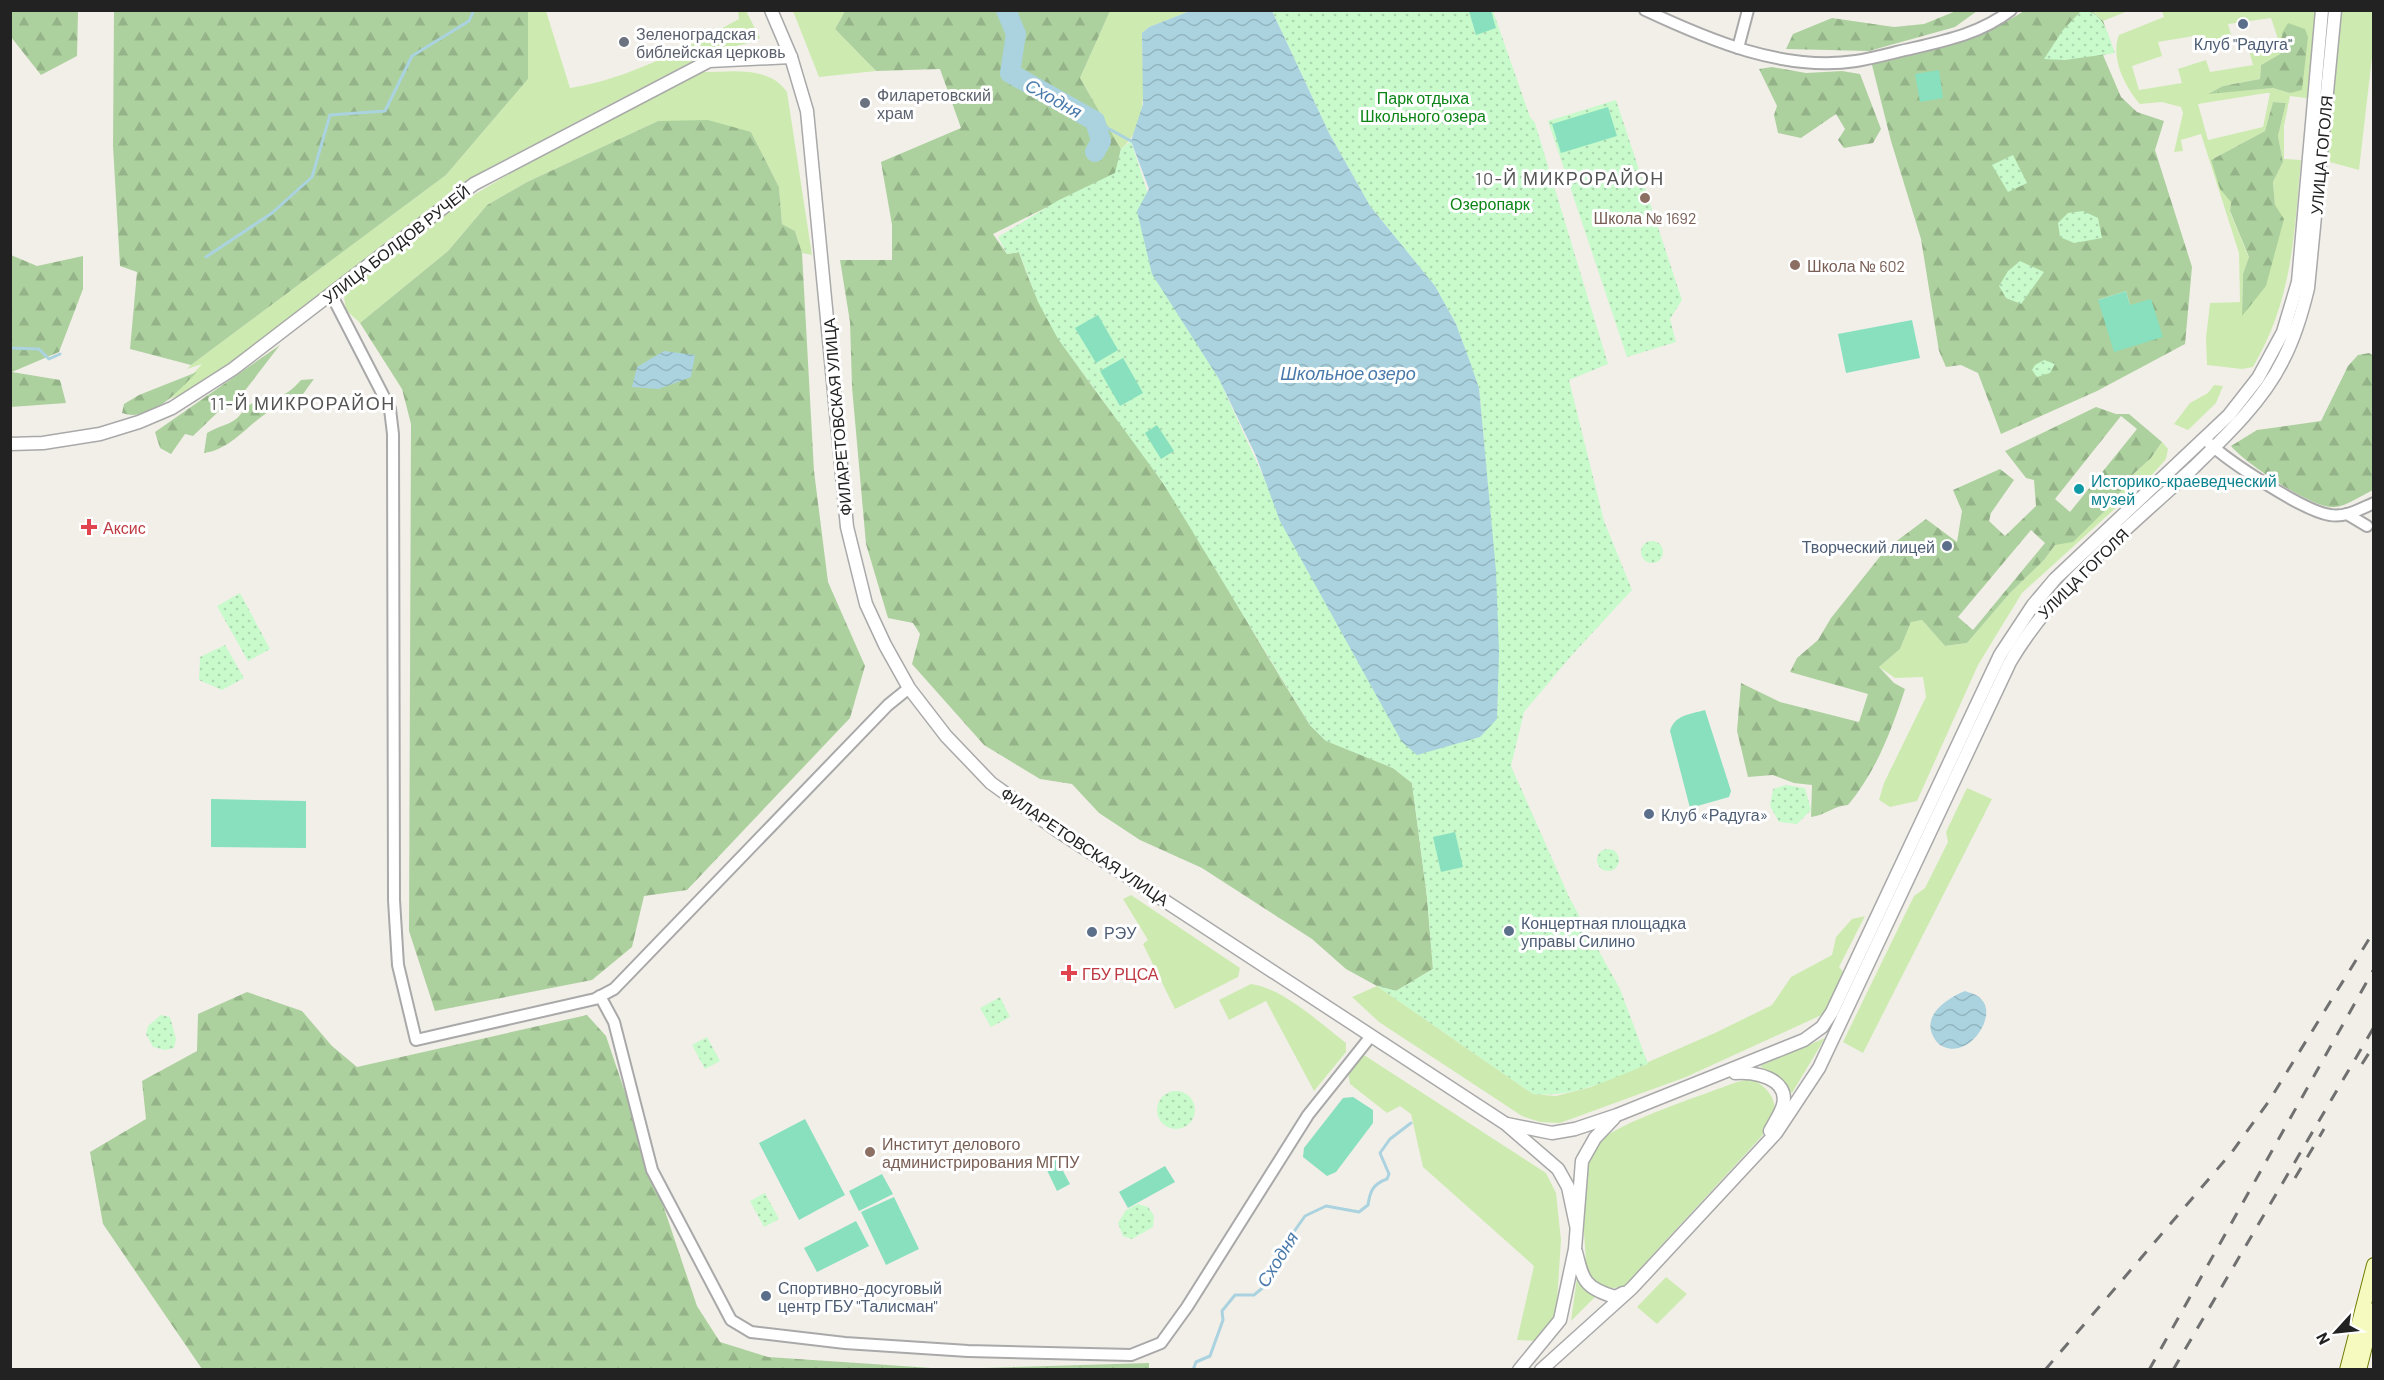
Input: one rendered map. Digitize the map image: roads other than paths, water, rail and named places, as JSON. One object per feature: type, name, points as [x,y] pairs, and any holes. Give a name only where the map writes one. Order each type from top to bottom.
[{"type":"main road","points":[[2347,1370],[2373,1264]]},
{"type":"main road","points":[[2360,1370],[2373,1310]]},
{"type":"street","name":"ФИЛАРЕТОВСКАЯ УЛИЦА","points":[[771,10],[791,57],[807,111],[847,527],[866,604],[909,688],[953,744],[991,783],[1058,831],[1506,1124],[1558,1168],[1568,1187],[1576,1225]]},
{"type":"street","points":[[1645,10],[1738,48],[1762,55],[1811,62],[1856,61],[1960,38],[2012,10]]},
{"type":"street","points":[[1738,48],[1748,10]]},
{"type":"street","name":"УЛИЦА ГОГОЛЯ","points":[[2210,443],[2258,378],[2283,332],[2298,282],[2322,10]]},
{"type":"street","name":"УЛИЦА ГОГОЛЯ","points":[[1763,1145],[1795,1107],[1819,1068],[2010,662],[2028,631],[2077,576],[2268,384],[2283,361],[2301,319],[2313,255],[2335,10]]},
{"type":"street","name":"УЛИЦА БОЛДОВ РУЧЕЙ","points":[[10,444],[82,438],[154,417],[202,390],[474,184],[709,61],[791,57]]},
{"type":"street","points":[[331,294],[390,409],[393,434],[394,900],[398,965],[416,1040],[600,996],[614,988],[888,705],[909,688]]},
{"type":"street","name":"ФИЛАРЕТОВСКАЯ УЛИЦА","points":[[1506,1124],[1552,1133],[1575,1129],[1722,1074],[1804,1040],[1822,1027],[1832,1012],[1883,908],[2000,655],[2018,624],[2055,579],[2210,443]]},
{"type":"street","points":[[2210,443],[2311,510],[2331,516],[2347,514],[2373,503]]},
{"type":"street","points":[[2347,514],[2367,526]]},
{"type":"street","points":[[600,996],[614,1022],[652,1170],[732,1320],[751,1332],[845,1343],[968,1351],[1131,1354],[1161,1343],[1187,1307],[1308,1115],[1371,1036]]},
{"type":"street","points":[[1541,1370],[1632,1288],[1763,1145],[1783,1106],[1781,1091],[1775,1083],[1760,1074],[1722,1074]]},
{"type":"street","points":[[1519,1370],[1560,1320],[1575,1249],[1582,1161],[1594,1138],[1617,1115]]},
{"type":"street","points":[[1575,1249],[1582,1278],[1594,1291],[1615,1297],[1632,1288]]},
{"type":"water","name":"Школьное озеро","points":[[1190,11],[1272,11],[1329,133],[1370,206],[1435,286],[1456,324],[1479,388],[1496,571],[1499,652],[1497,719],[1480,737],[1417,755],[1402,742],[1280,521],[1256,456],[1219,379],[1152,274],[1137,211],[1149,189],[1131,141],[1143,104],[1142,33],[1149,27]]},
{"type":"water","points":[[664,351],[695,355],[691,377],[659,389],[632,387],[637,367]]},
{"type":"water","points":[[1965,991],[1981,999],[1986,1014],[1984,1024],[1972,1041],[1964,1046],[1954,1049],[1944,1047],[1932,1034],[1931,1019],[1945,1002]]},
{"type":"waterway","points":[[206,257],[272,213],[312,177],[330,115],[385,111],[412,56],[469,21],[474,10]]},
{"type":"waterway","name":"Сходня","points":[[1006,10],[1016,34],[1010,73],[1095,121],[1101,141],[1095,152]]},
{"type":"waterway","points":[[1095,121],[1131,141]]},
{"type":"waterway","points":[[10,348],[39,349],[49,359],[60,354]]},
{"type":"waterway","name":"Сходня","points":[[1193,1370],[1196,1362],[1210,1356],[1223,1320],[1222,1311],[1235,1295],[1254,1295],[1266,1285],[1279,1253],[1305,1216],[1326,1206],[1359,1212],[1368,1205],[1373,1189],[1378,1183],[1387,1179],[1389,1174],[1380,1153],[1390,1139],[1411,1123]]},
{"type":"railway","points":[[2045,1370],[2232,1152],[2269,1101],[2374,931]]},
{"type":"railway","points":[[2149,1370],[2374,969]]},
{"type":"railway","points":[[2173,1370],[2374,1027]]},
{"type":"railway","points":[[2362,1064],[2374,1045]]},
{"type":"railway","points":[[2295,1178],[2324,1129]]},
{"type":"place","name":"Клуб \"Радуга\"","points":[[2243,24]]},
{"type":"place","name":"Зеленоградская библейская церковь","points":[[624,42]]},
{"type":"place","name":"Филаретовский храм","points":[[865,103]]},
{"type":"place","name":"Школа № 1692","points":[[1645,198]]},
{"type":"place","name":"Школа № 602","points":[[1795,265]]},
{"type":"place","name":"Историко-краеведческий музей","points":[[2079,489]]},
{"type":"place","name":"Аксис","points":[[89,527]]},
{"type":"place","name":"Творческий лицей","points":[[1947,546]]},
{"type":"place","name":"Клуб «Радуга»","points":[[1649,814]]},
{"type":"place","name":"Концертная площадка управы Силино","points":[[1509,931]]},
{"type":"place","name":"РЭУ","points":[[1092,932]]},
{"type":"place","name":"ГБУ РЦСА","points":[[1069,973]]},
{"type":"place","name":"Институт делового администрирования МГПУ","points":[[870,1152]]},
{"type":"place","name":"Спортивно-досуговый центр ГБУ \"Талисман\"","points":[[766,1296]]},
{"type":"district","name":"10-Й МИКРОРАЙОН","points":[[1570,178]]},
{"type":"district","name":"11-Й МИКРОРАЙОН","points":[[303,403]]},
{"type":"park label","name":"Парк отдыха Школьного озера","points":[[1423,106]]},
{"type":"park label","name":"Озеропарк","points":[[1490,203]]}]
